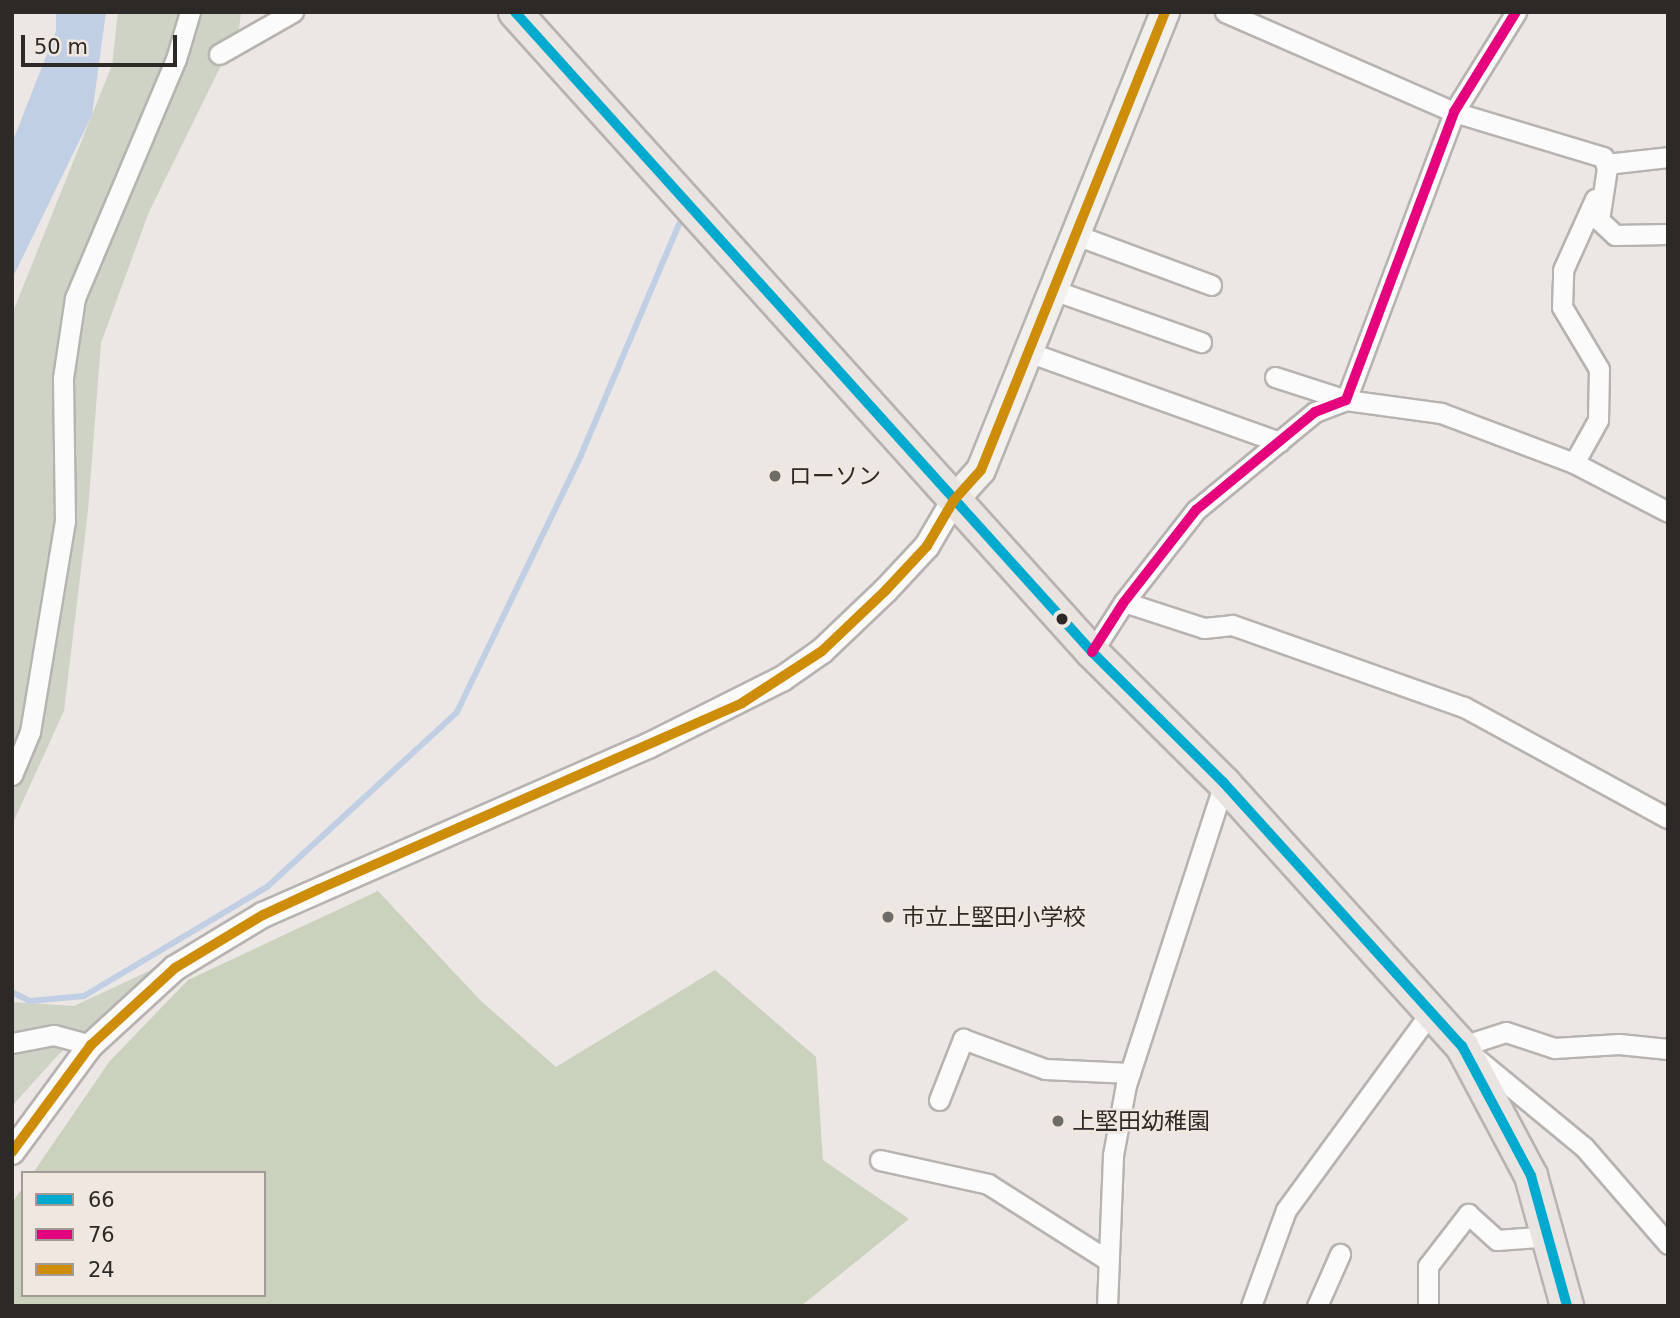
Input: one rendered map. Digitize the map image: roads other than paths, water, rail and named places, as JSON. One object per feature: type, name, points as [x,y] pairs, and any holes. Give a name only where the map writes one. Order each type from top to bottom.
[{"type":"main road","points":[[515,12],[697,210],[1092,652],[1224,783],[1462,1046],[1531,1176],[1550,1236],[1567,1306]]},
{"type":"main road","points":[[954,500],[981,470],[1165,12]]},
{"type":"street","points":[[12,775],[30,732],[65,521],[63,378],[75,298],[176,59],[190,12]]},
{"type":"street","points":[[219,54],[293,12]]},
{"type":"street","points":[[1225,12],[1454,112],[1603,157],[1606,164],[1601,185],[1599,220],[1615,235],[1668,234]]},
{"type":"street","points":[[1346,401],[1454,112],[1516,12]]},
{"type":"street","points":[[1606,164],[1668,157]]},
{"type":"street","points":[[1574,463],[1598,420],[1599,369],[1562,307],[1563,270],[1601,185]]},
{"type":"street","points":[[1076,235],[1211,285]]},
{"type":"street","points":[[1054,290],[1200,342]]},
{"type":"street","points":[[1028,352],[1279,442]]},
{"type":"street","points":[[1275,377],[1346,401],[1441,413],[1574,463],[1668,512]]},
{"type":"street","points":[[1092,652],[1124,602],[1196,510],[1315,411],[1346,401]]},
{"type":"street","points":[[12,1152],[91,1045],[175,968],[263,915],[648,747],[782,680],[821,651],[886,590],[927,546],[954,500]]},
{"type":"street","points":[[1124,602],[1204,628],[1232,625],[1464,707],[1668,818]]},
{"type":"street","points":[[1107,1306],[1113,1155],[1130,1073],[1224,783]]},
{"type":"street","points":[[1251,1306],[1286,1210],[1431,1012]]},
{"type":"street","points":[[1462,1046],[1506,1032],[1554,1048],[1619,1044],[1668,1049]]},
{"type":"street","points":[[12,1043],[54,1035],[91,1045]]},
{"type":"street","points":[[939,1100],[963,1038],[1045,1069],[1130,1073]]},
{"type":"street","points":[[1462,1046],[1584,1147],[1668,1243]]},
{"type":"street","points":[[880,1160],[988,1184],[1109,1261]]},
{"type":"street","points":[[1428,1306],[1428,1266],[1468,1214],[1497,1240],[1550,1236]]},
{"type":"street","points":[[1317,1306],[1340,1254]]},
{"type":"water","points":[[56,12],[106,12],[92,115],[12,279],[12,143],[56,31]]},
{"type":"waterway","points":[[12,992],[30,1001],[84,996],[267,887],[457,712],[581,455],[679,224]]},
{"type":"place","name":"ローソン","points":[[775,476]]},
{"type":"place","name":"市立上堅田小学校","points":[[888,917]]},
{"type":"place","name":"上堅田幼稚園","points":[[1058,1121]]}]
